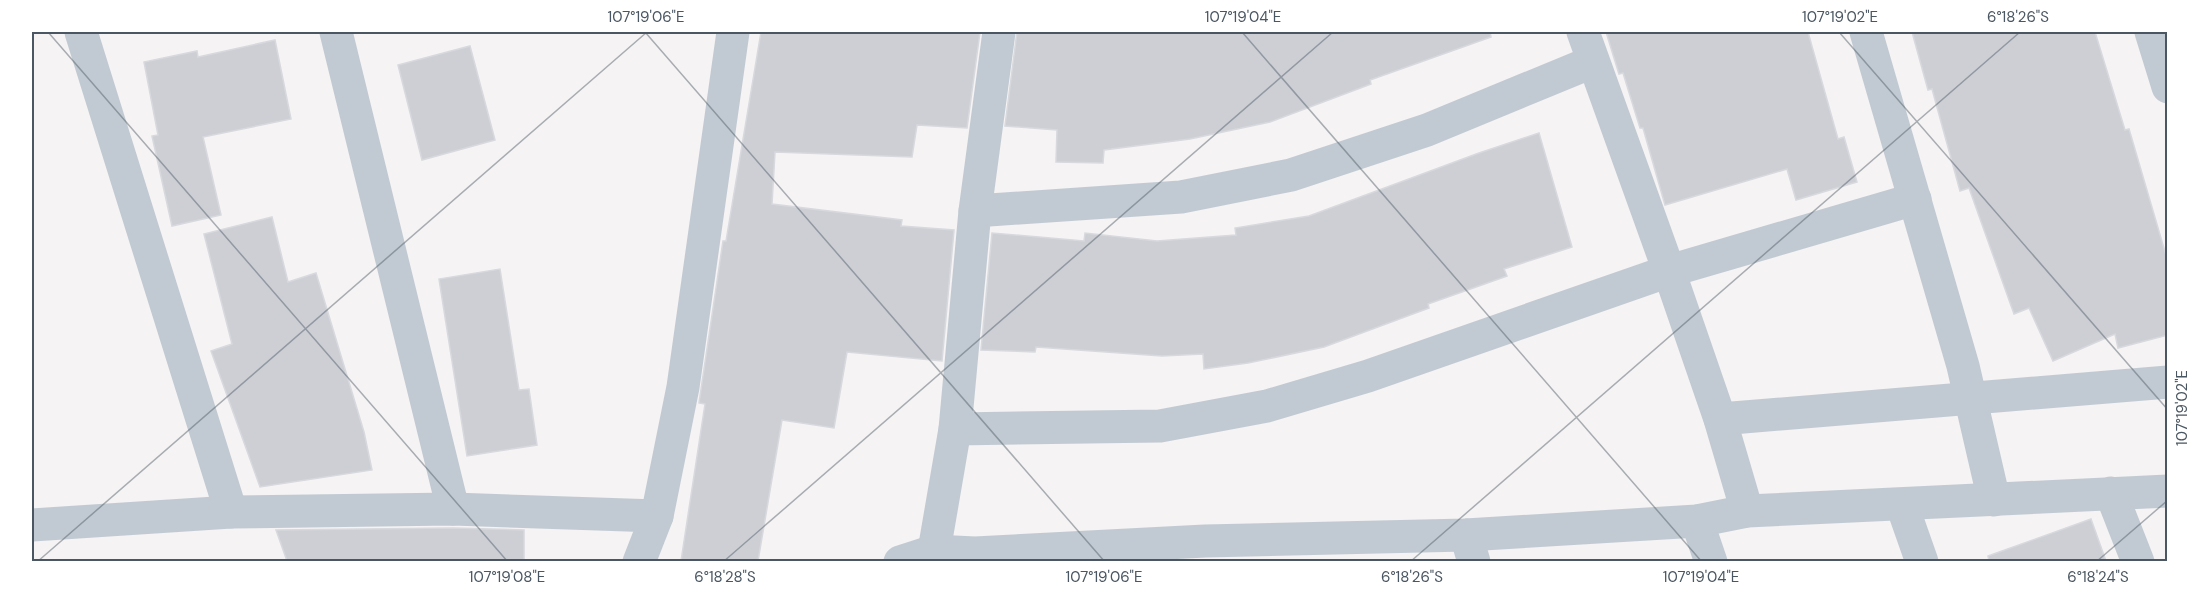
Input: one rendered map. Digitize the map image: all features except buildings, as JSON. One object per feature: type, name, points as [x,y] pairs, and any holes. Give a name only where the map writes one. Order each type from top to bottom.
[{"type":"street","points":[[81,32],[231,512]]},
{"type":"street","points":[[336,32],[453,509]]},
{"type":"street","points":[[639,561],[657,516],[683,387],[733,32]]},
{"type":"street","points":[[934,551],[955,429],[975,211],[999,32]]},
{"type":"street","points":[[1582,32],[1670,271],[1720,419],[1747,511]]},
{"type":"street","points":[[1866,32],[1972,400],[1994,500]]},
{"type":"street","points":[[2151,32],[2168,87]]},
{"type":"street","points":[[975,211],[1181,198],[1291,175],[1427,130],[1592,62]]},
{"type":"street","points":[[955,429],[1160,426],[1267,406],[1368,376],[1670,271],[1915,199]]},
{"type":"street","points":[[1720,419],[1972,400],[2168,382]]},
{"type":"street","points":[[900,561],[934,551],[977,557],[1470,548],[1697,521],[1747,511],[2168,490]]},
{"type":"street","points":[[2111,493],[2138,561]]},
{"type":"street","points":[[1902,505],[1922,561]]},
{"type":"street","points":[[32,525],[231,512],[453,509],[657,516]]},
{"type":"street","points":[[1697,521],[1711,561]]}]
